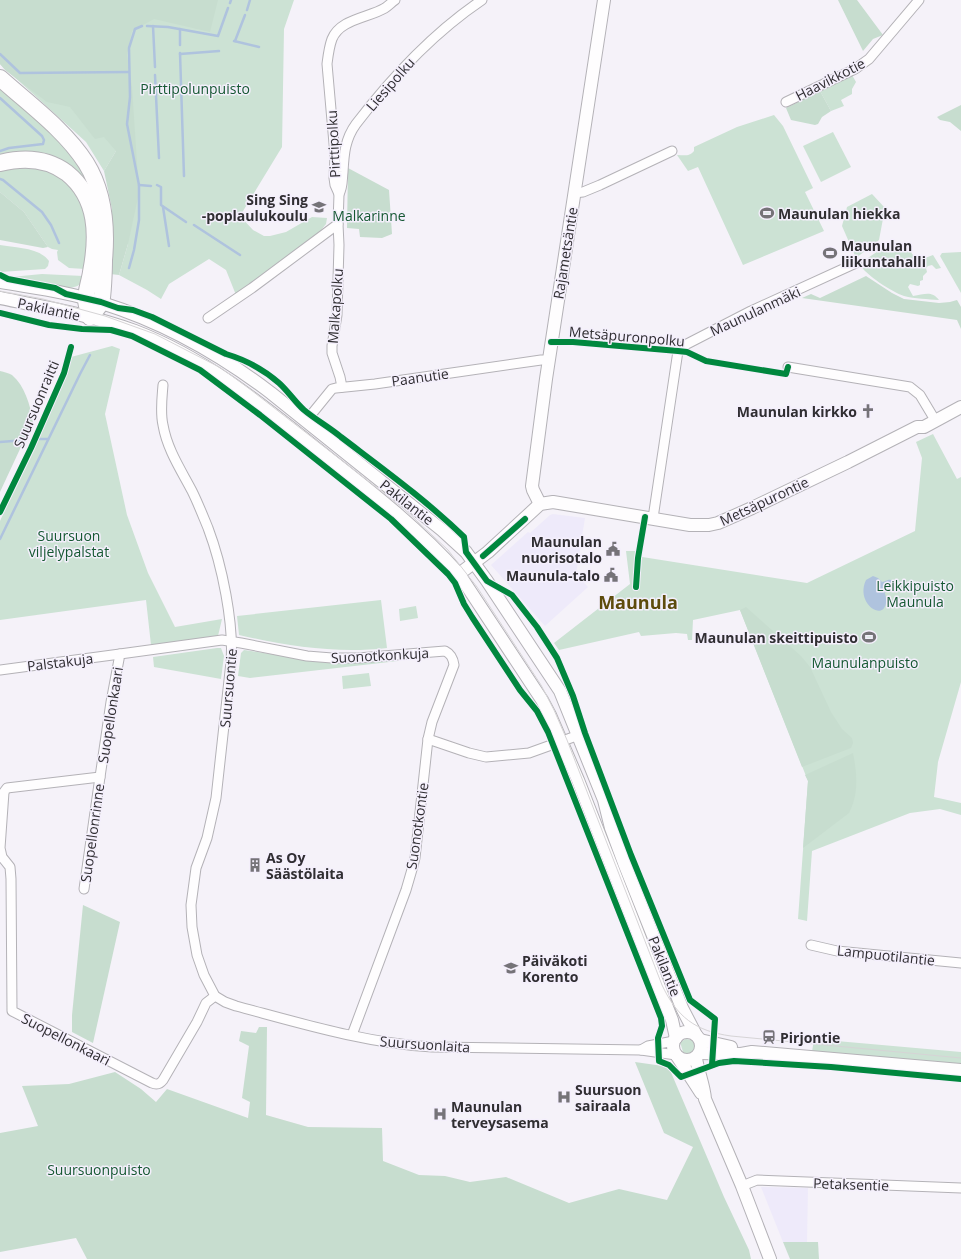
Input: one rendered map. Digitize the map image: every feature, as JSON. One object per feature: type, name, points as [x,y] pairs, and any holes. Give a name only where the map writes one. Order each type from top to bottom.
[{"type":"highway","points":[[0,78],[52,124],[86,163],[92,174],[100,197],[105,226],[105,247],[90,317]]},
{"type":"highway","points":[[0,163],[28,159],[53,164],[71,177],[85,194],[93,212],[95,234],[94,300]]},
{"type":"main road","name":"Rajametsäntie","points":[[540,504],[532,486],[549,360],[604,0]]},
{"type":"main road","name":"Pakilantie","points":[[0,282],[94,300],[167,328],[210,351],[244,372],[454,540],[474,563],[555,681],[565,700],[604,800],[608,820],[618,848],[682,1008],[698,1037]]},
{"type":"main road","name":"Pakilantie","points":[[0,298],[90,317],[134,331],[202,364],[250,395],[398,513],[434,547],[459,574],[542,700],[578,780],[672,1020],[675,1039]]},
{"type":"main road","name":"Metsäpurontie","points":[[934,418],[961,399]]},
{"type":"main road","name":"Metsäpurontie","points":[[540,504],[553,502],[690,525],[718,522],[757,506],[848,462],[917,427],[921,421],[934,418],[961,407]]},
{"type":"main road","points":[[459,574],[488,552],[540,504]]},
{"type":"main road","points":[[752,1052],[742,1048],[713,1044],[691,1032],[680,1034],[675,1039],[673,1047],[697,1089],[705,1099],[742,1186],[770,1259]]},
{"type":"main road","points":[[698,1037],[702,1047],[698,1056],[698,1070],[704,1087],[705,1099]]},
{"type":"main road","points":[[677,1056],[686,1060],[698,1056],[752,1052],[961,1070]]},
{"type":"street","name":"Pirttipolku","points":[[338,224],[339,194],[334,178],[335,155],[327,64],[332,38],[343,26],[384,8],[395,0]]},
{"type":"street","name":"Liesipolku","points":[[339,194],[342,189],[344,155],[349,133],[402,68],[459,15],[482,0]]},
{"type":"street","name":"Haavikkotie","points":[[786,102],[855,69],[869,59],[919,0]]},
{"type":"street","points":[[574,193],[583,192],[600,185],[672,151]]},
{"type":"street","points":[[208,318],[252,288],[338,224]]},
{"type":"street","name":"Malkapolku","points":[[338,224],[339,245],[337,315],[332,353],[342,387]]},
{"type":"street","name":"Maunulanmäki","points":[[654,518],[678,351],[685,345],[751,311],[856,263]]},
{"type":"street","name":"Paanutie","points":[[306,421],[332,389],[549,360]]},
{"type":"street","points":[[788,367],[910,387],[920,395],[934,418]]},
{"type":"street","name":"Suursuontie","points":[[163,385],[161,410],[163,425],[169,446],[208,528],[228,606],[232,642],[216,798],[207,838],[196,868],[191,905],[192,927],[197,955],[209,986],[215,996]]},
{"type":"street","name":"Suopellonkaari","points":[[215,996],[206,1003],[197,1022],[163,1080],[158,1084],[152,1083],[12,1012],[11,879],[10,867],[2,857],[0,848],[4,792],[7,788],[100,777],[120,654],[222,640],[232,642]]},
{"type":"street","name":"Suonotkonkuja","points":[[232,642],[325,658],[358,658],[445,651],[449,653],[453,659]]},
{"type":"street","name":"Palstakuja","points":[[0,670],[120,654]]},
{"type":"street","name":"Suonotkontie","points":[[352,1035],[406,890],[413,866],[428,739],[432,722],[454,665],[453,659]]},
{"type":"street","points":[[428,739],[469,754],[486,757],[521,755],[579,735]]},
{"type":"street","name":"Suopellonrinne","points":[[84,889],[100,777]]},
{"type":"street","name":"Lampuotilantie","points":[[811,945],[837,951],[961,963]]},
{"type":"street","name":"Suursuonlaita","points":[[215,996],[236,1006],[387,1043],[432,1047],[642,1050],[677,1056]]},
{"type":"street","name":"Suursuonlaita","points":[[642,1050],[648,1046],[675,1039]]},
{"type":"street","name":"Petaksentie","points":[[742,1186],[757,1180],[961,1188]]},
{"type":"shaded area","points":[[553,514],[585,518],[576,574],[588,587],[545,626],[491,565],[528,532],[530,533]]},
{"type":"shaded area","points":[[761,1187],[808,1188],[807,1242],[783,1242]]},
{"type":"green space","name":"Pirttipolunpuisto","points":[[0,0],[294,0],[284,29],[282,147],[240,216],[253,230],[264,236],[286,232],[312,217],[327,218],[326,224],[318,234],[236,295],[226,270],[209,259],[169,284],[161,299],[119,275],[128,244],[116,151],[104,171],[86,142],[0,64]]},
{"type":"green space","points":[[0,0],[218,0],[210,32],[154,19],[132,31],[127,55],[132,87],[139,193],[128,244],[119,275],[110,274],[112,209],[104,171],[116,151],[104,137],[95,139],[70,107],[47,102],[5,70],[0,64]]},
{"type":"green space","points":[[838,0],[857,0],[883,35],[873,39],[863,51]]},
{"type":"green space","points":[[852,75],[856,82],[852,89],[852,94],[841,100],[844,106],[831,111],[820,91]]},
{"type":"green space","points":[[0,85],[72,153],[95,195],[78,177],[0,160]]},
{"type":"green space","points":[[820,91],[831,111],[822,117],[818,124],[815,125],[791,120],[786,108]]},
{"type":"green space","points":[[961,105],[961,131],[950,122],[940,120],[937,117]]},
{"type":"green space","name":"Maunulan hiekka","points":[[774,115],[783,126],[813,188],[805,192],[824,231],[743,265],[698,167],[688,171],[677,155],[690,154],[694,151],[694,147],[737,127]]},
{"type":"green space","points":[[833,132],[851,167],[821,182],[803,146]]},
{"type":"green space","points":[[16,165],[50,170],[75,189],[89,224],[85,269],[69,268],[58,260],[58,250],[48,247],[24,212],[0,192],[0,170]]},
{"type":"green space","name":"Malkarinne","points":[[348,168],[389,190],[392,234],[382,238],[360,237],[359,229],[347,228]]},
{"type":"green space","points":[[0,192],[24,212],[48,247],[43,248],[0,240]]},
{"type":"green space","points":[[872,194],[885,208],[879,240],[856,258],[842,226],[847,207]]},
{"type":"green space","points":[[0,245],[26,249],[39,253],[45,256],[49,261],[48,266],[45,269],[0,272]]},
{"type":"green space","points":[[887,245],[910,247],[912,254],[917,258],[925,258],[933,255],[941,268],[936,269],[932,265],[928,266],[926,268],[927,272],[923,276],[923,280],[920,281],[920,285],[910,284],[908,287],[913,296],[930,294],[939,300],[913,298],[899,294],[880,283],[862,268],[859,264]]},
{"type":"green space","points":[[961,252],[961,293],[940,256],[942,253]]},
{"type":"green space","points":[[42,274],[83,276],[79,285],[69,288],[42,285],[11,277]]},
{"type":"green space","points":[[866,276],[904,299],[939,303],[957,300],[961,307],[961,329],[957,320],[802,298],[811,294],[820,298]]},
{"type":"green space","name":"Suursuon viljelypalstat","points":[[112,346],[120,349],[105,414],[127,515],[148,573],[175,627],[222,619],[218,636],[151,645],[146,600],[0,620],[0,521],[61,387],[71,357]]},
{"type":"green space","points":[[0,371],[8,373],[17,379],[24,390],[33,421],[0,492]]},
{"type":"green space","name":"Maunulanpuisto","points":[[933,434],[957,479],[961,477],[961,682],[938,762],[934,797],[961,803],[961,815],[940,809],[910,813],[812,851],[807,921],[798,919],[808,781],[740,610],[693,620],[692,640],[688,640],[687,634],[676,633],[641,636],[639,632],[559,650],[554,643],[630,584],[626,551],[636,551],[636,556],[807,583],[915,531],[922,458],[916,442]]},
{"type":"green space","points":[[381,600],[387,648],[350,650],[312,648],[275,643],[239,635],[237,616]]},
{"type":"green space","points":[[416,606],[418,618],[400,621],[399,609]]},
{"type":"green space","points":[[746,607],[801,656],[810,667],[831,712],[842,729],[852,738],[853,743],[851,748],[802,767],[740,610]]},
{"type":"green space","points":[[221,648],[224,656],[221,679],[154,667],[153,657]]},
{"type":"green space","points":[[244,650],[323,662],[398,661],[250,678],[238,676],[241,653]]},
{"type":"green space","points":[[369,673],[371,686],[343,689],[342,676]]},
{"type":"green space","points":[[853,753],[856,791],[849,813],[803,848],[808,781],[805,775]]},
{"type":"green space","points":[[83,905],[120,922],[93,1043],[72,1032],[72,1015]]},
{"type":"green space","name":"Suursuonpuisto","points":[[259,1027],[267,1027],[266,1115],[308,1127],[382,1128],[383,1161],[419,1175],[445,1176],[470,1182],[506,1177],[569,1203],[619,1189],[667,1200],[693,1147],[664,1133],[635,1062],[663,1066],[670,1070],[724,1197],[749,1250],[751,1259],[87,1259],[76,1238],[0,1252],[0,1133],[38,1126],[22,1086],[69,1084],[115,1072],[141,1089],[156,1102],[167,1089],[248,1118],[250,1102],[242,1098],[249,1046],[239,1041],[241,1031],[256,1033]]},
{"type":"green space","points":[[686,1039],[692,1040],[695,1045],[694,1050],[689,1055],[684,1055],[680,1042]]},
{"type":"green space","points":[[814,1039],[961,1052],[961,1066],[812,1052]]},
{"type":"green space","points":[[783,1242],[818,1242],[819,1259],[790,1259]]},
{"type":"water","points":[[873,576],[882,582],[888,580],[893,581],[894,584],[894,588],[891,591],[884,590],[886,603],[884,608],[880,611],[871,607],[864,596],[866,580]]},
{"type":"waterway","points":[[247,10],[250,0]]},
{"type":"waterway","points":[[147,26],[168,27],[218,36],[228,8]]},
{"type":"waterway","points":[[235,41],[245,15]]},
{"type":"waterway","points":[[129,268],[134,250],[139,220],[139,185],[127,124],[130,97],[129,48],[135,29],[142,26]]},
{"type":"waterway","points":[[153,26],[155,67]]},
{"type":"waterway","points":[[180,29],[180,45]]},
{"type":"waterway","points":[[234,41],[259,47]]},
{"type":"waterway","points":[[180,54],[219,51]]},
{"type":"waterway","points":[[180,53],[184,176]]},
{"type":"waterway","points":[[0,54],[20,73],[129,72]]},
{"type":"waterway","points":[[155,75],[159,158]]},
{"type":"waterway","points":[[0,98],[42,136],[44,140],[43,144],[9,148],[0,151]]},
{"type":"waterway","points":[[0,179],[42,212],[51,225],[59,243]]},
{"type":"waterway","points":[[139,185],[151,186]]},
{"type":"waterway","points":[[157,185],[161,187],[161,205],[186,222]]},
{"type":"waterway","points":[[163,207],[169,246]]},
{"type":"waterway","points":[[194,225],[240,255]]},
{"type":"waterway","points":[[0,539],[90,355]]},
{"type":"waterway","points":[[39,439],[48,439]]},
{"type":"waterway","points":[[0,442],[26,440]]},
{"type":"tram line","points":[[0,291],[43,299],[105,316],[155,334],[221,368],[403,508],[448,550],[477,587],[541,685],[554,710],[662,985],[674,1006],[689,1021],[697,1026],[718,1034],[731,1036],[961,1058]]},
{"type":"cycle path","points":[[0,275],[8,279],[55,288],[66,294],[101,302],[118,308],[133,310],[152,317],[267,373],[279,383],[304,410],[404,485],[435,510],[464,537],[466,552],[487,581],[512,595],[537,627],[557,658],[573,696],[585,733],[631,855],[690,1000],[715,1019],[712,1065]]},
{"type":"cycle path","points":[[0,313],[49,325],[82,329],[111,330],[132,336],[200,370],[260,415],[391,519],[448,574],[455,583],[464,604],[472,617],[520,690],[537,711],[548,732],[661,1018],[662,1026],[658,1038],[659,1061],[669,1065],[681,1077],[719,1063],[734,1061],[831,1067],[961,1079]]},
{"type":"cycle path","name":"Metsäpuronpolku","points":[[551,342],[573,342],[687,352],[706,361],[786,374],[788,367]]},
{"type":"cycle path","name":"Suursuonraitti","points":[[0,512],[31,448],[64,373],[71,347]]},
{"type":"cycle path","points":[[636,587],[638,558],[645,517]]},
{"type":"cycle path","points":[[483,556],[525,519]]},
{"type":"place","name":"Sing Sing -poplaulukoulu","points":[[319,207]]},
{"type":"place","name":"Maunulan hiekka","points":[[767,213]]},
{"type":"place","name":"Maunulan liikuntahalli","points":[[830,253]]},
{"type":"place","name":"Maunulan kirkko","points":[[868,411]]},
{"type":"place","name":"Maunulan nuorisotalo","points":[[613,549]]},
{"type":"place","name":"Maunula-talo","points":[[611,575]]},
{"type":"place","name":"Maunulan skeittipuisto","points":[[869,637]]},
{"type":"place","name":"As Oy Säästölaita","points":[[255,865]]},
{"type":"place","name":"Päiväkoti Korento","points":[[511,968]]},
{"type":"place","name":"Pirjontie","points":[[769,1037]]},
{"type":"place","name":"Suursuon sairaala","points":[[564,1097]]},
{"type":"place","name":"Maunulan terveysasema","points":[[440,1114]]},
{"type":"district","name":"Maunula","points":[[638,602]]},
{"type":"park label","name":"Leikkipuisto Maunula","points":[[915,594]]}]
